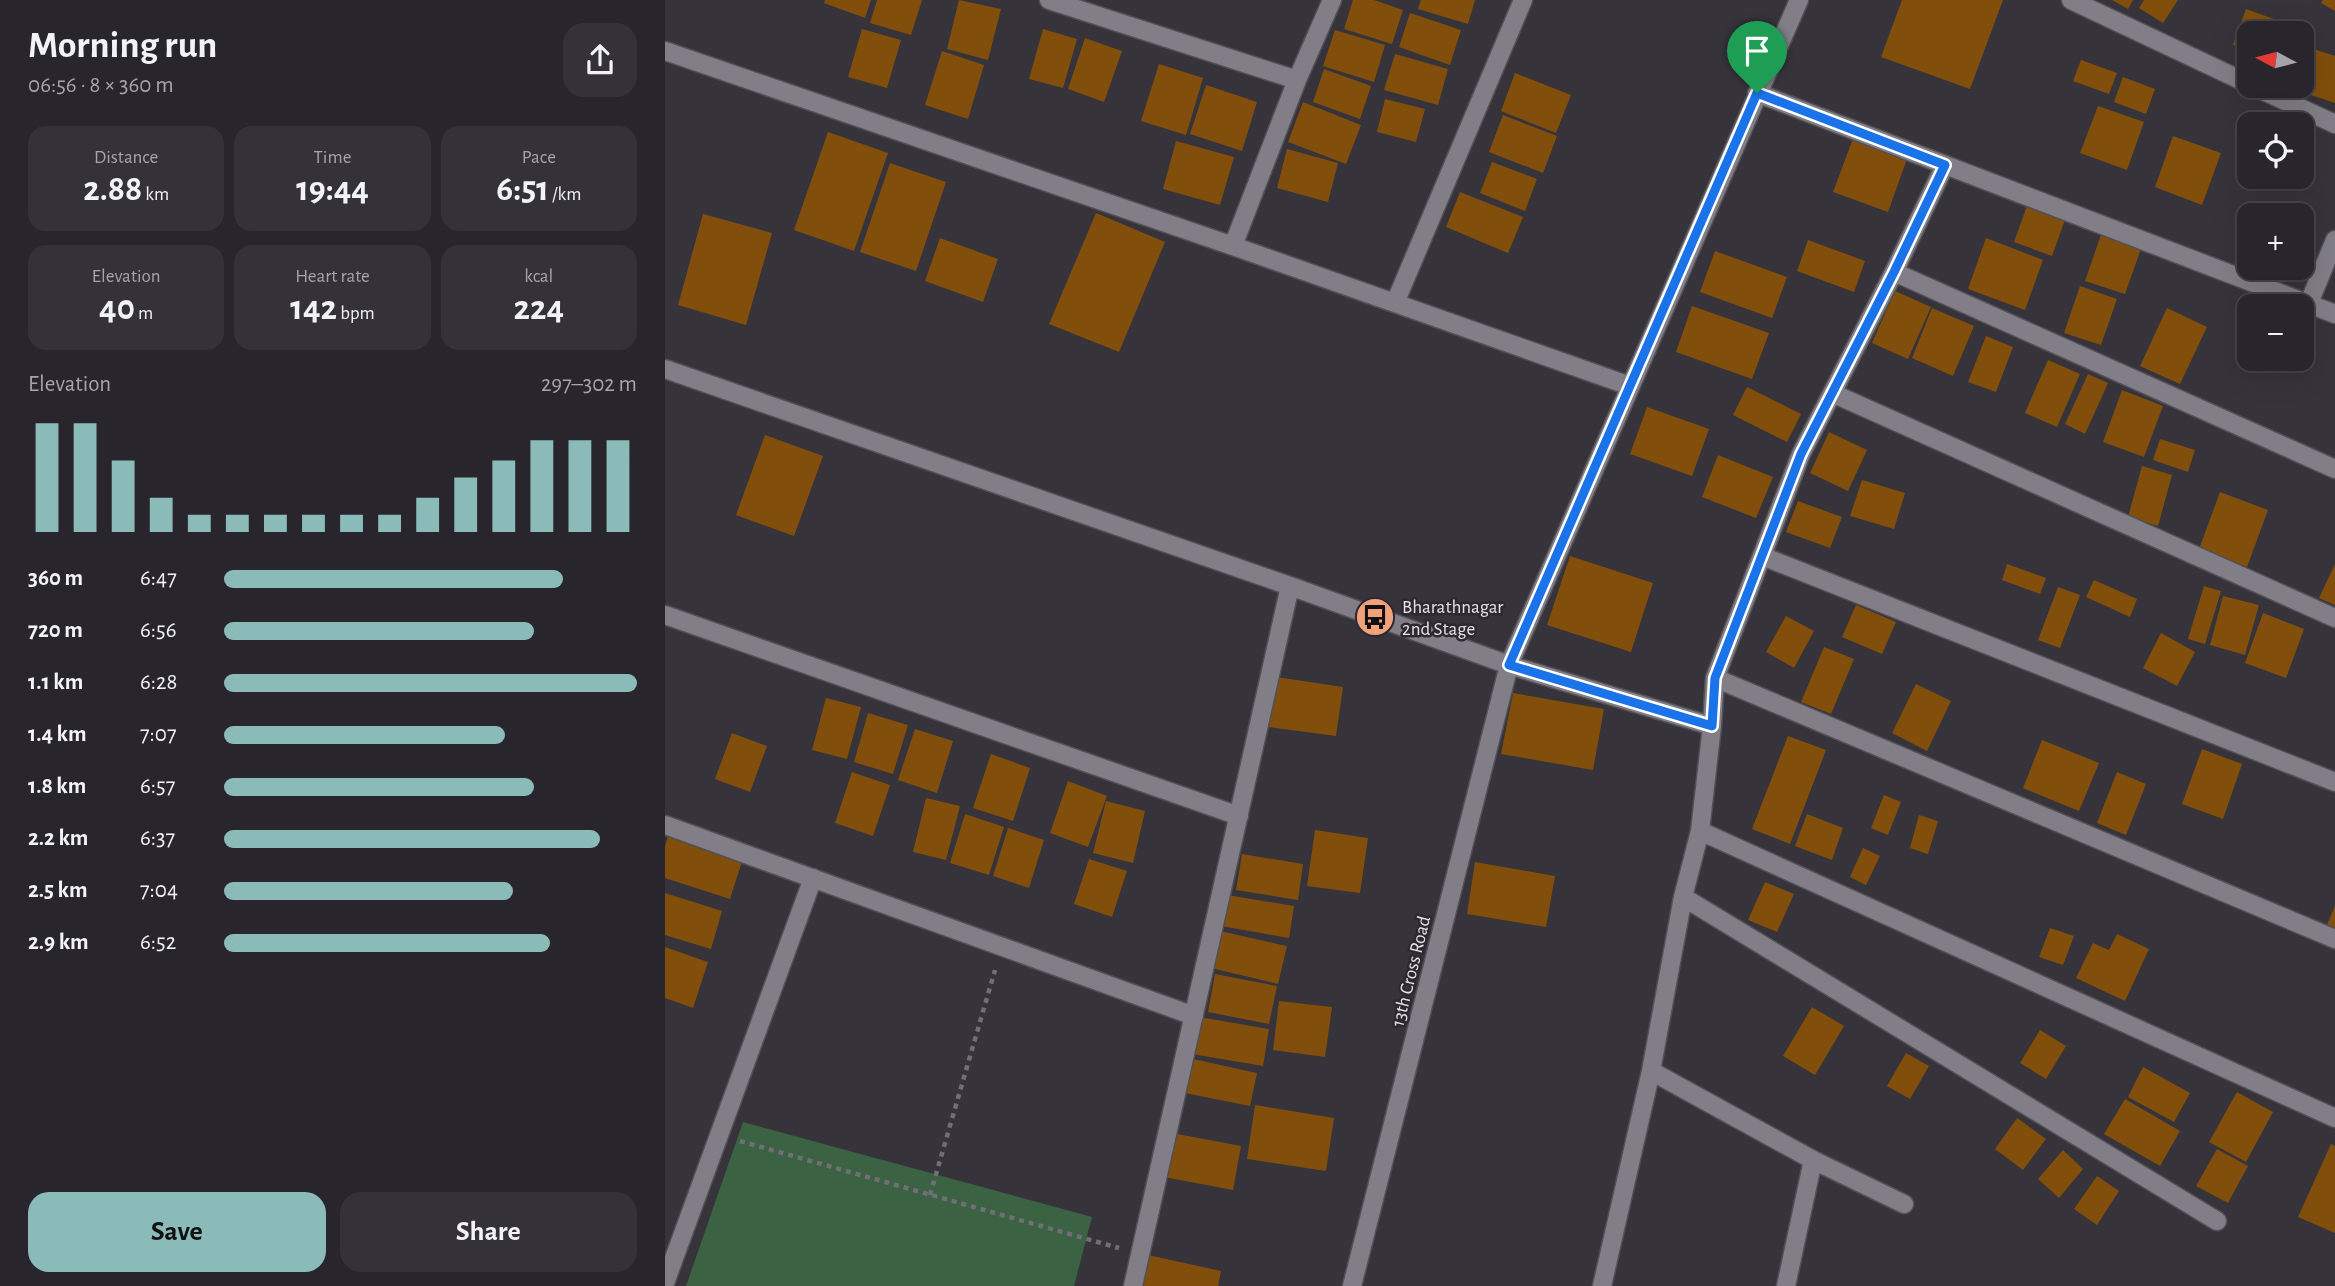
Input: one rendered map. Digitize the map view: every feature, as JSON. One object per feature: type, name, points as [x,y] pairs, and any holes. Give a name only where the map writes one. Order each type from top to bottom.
[{"type":"street","points":[[1049,0],[1297,80]]},
{"type":"street","points":[[1233,246],[1297,80],[1332,0]]},
{"type":"street","points":[[1395,303],[1523,0]]},
{"type":"street","name":"13th Cross Road","points":[[1352,1286],[1509,665],[1799,0]]},
{"type":"street","points":[[2071,0],[2237,78]]},
{"type":"street","points":[[665,51],[1630,386]]},
{"type":"street","points":[[1757,93],[2285,294]]},
{"type":"street","points":[[2279,98],[2335,124]]},
{"type":"street","points":[[1602,1286],[1651,1072],[1683,897],[1700,831],[1715,678],[1801,454],[1945,165]]},
{"type":"street","points":[[2313,294],[2335,240]]},
{"type":"street","points":[[1894,272],[2335,469]]},
{"type":"street","points":[[2314,305],[2335,314]]},
{"type":"street","points":[[665,369],[1509,665],[1712,726]]},
{"type":"street","points":[[1832,393],[2335,618]]},
{"type":"street","points":[[1762,556],[2335,782]]},
{"type":"street","points":[[1133,1286],[1290,586]]},
{"type":"street","points":[[665,615],[1240,816]]},
{"type":"street","points":[[1715,678],[2335,939]]},
{"type":"street","points":[[665,825],[1194,1016]]},
{"type":"street","points":[[1700,831],[2335,1118]]},
{"type":"street","points":[[665,1283],[813,878]]},
{"type":"street","points":[[1683,897],[2217,1220]]},
{"type":"street","points":[[1651,1072],[1813,1160],[1903,1204]]},
{"type":"street","points":[[1786,1286],[1813,1160]]},
{"type":"path","points":[[930,1195],[1002,947]]},
{"type":"path","points":[[719,1135],[1141,1254]]},
{"type":"green space","points":[[743,1122],[1092,1217],[1074,1286],[686,1286]]},
{"type":"building","points":[[825,0],[871,0],[865,18],[824,3]]},
{"type":"building","points":[[877,0],[922,0],[911,35],[870,23]]},
{"type":"building","points":[[959,0],[1001,9],[988,60],[947,49]]},
{"type":"building","points":[[1353,0],[1374,0],[1403,10],[1392,44],[1344,29]]},
{"type":"building","points":[[1421,0],[1475,0],[1468,24],[1418,9]]},
{"type":"building","points":[[1902,0],[2003,0],[1970,89],[1881,57]]},
{"type":"building","points":[[2112,0],[2133,0],[2128,9]]},
{"type":"building","points":[[2144,0],[2178,0],[2163,23],[2139,8]]},
{"type":"building","points":[[2323,0],[2335,0],[2335,11],[2321,3]]},
{"type":"building","points":[[2246,9],[2274,19],[2273,21],[2242,21]]},
{"type":"building","points":[[1410,13],[1461,30],[1450,65],[1399,47]]},
{"type":"building","points":[[862,29],[901,40],[887,88],[848,77]]},
{"type":"building","points":[[1043,29],[1077,39],[1063,88],[1029,79]]},
{"type":"building","points":[[1335,30],[1385,45],[1374,82],[1323,66]]},
{"type":"building","points":[[1085,38],[1122,51],[1104,102],[1068,89]]},
{"type":"building","points":[[2314,49],[2335,56],[2335,103],[2314,96]]},
{"type":"building","points":[[942,51],[984,65],[968,119],[925,105]]},
{"type":"building","points":[[1395,54],[1448,69],[1438,105],[1384,90]]},
{"type":"building","points":[[2081,60],[2117,73],[2109,94],[2073,81]]},
{"type":"building","points":[[1159,64],[1203,78],[1186,135],[1141,121]]},
{"type":"building","points":[[1324,69],[1371,86],[1360,119],[1313,102]]},
{"type":"building","points":[[1515,73],[1571,95],[1556,133],[1501,111]]},
{"type":"building","points":[[2123,77],[2155,89],[2146,114],[2114,102]]},
{"type":"building","points":[[1206,85],[1257,102],[1242,151],[1190,134]]},
{"type":"building","points":[[1385,99],[1425,109],[1416,142],[1377,132]]},
{"type":"building","points":[[1303,102],[1361,125],[1346,164],[1288,142]]},
{"type":"building","points":[[2098,106],[2144,122],[2127,170],[2080,153]]},
{"type":"building","points":[[1503,115],[1557,136],[1543,173],[1489,152]]},
{"type":"building","points":[[828,132],[888,153],[854,251],[794,230]]},
{"type":"building","points":[[1854,136],[1908,156],[1888,212],[1833,192]]},
{"type":"building","points":[[2173,136],[2221,153],[2202,205],[2155,187]]},
{"type":"building","points":[[1176,141],[1234,157],[1220,205],[1163,189]]},
{"type":"building","points":[[1287,149],[1338,163],[1328,202],[1277,188]]},
{"type":"building","points":[[1492,162],[1537,179],[1525,211],[1480,193]]},
{"type":"building","points":[[890,163],[946,182],[916,271],[860,252]]},
{"type":"building","points":[[1460,192],[1523,217],[1508,253],[1446,227]]},
{"type":"building","points":[[2028,203],[2066,217],[2052,256],[2014,242]]},
{"type":"building","points":[[1096,213],[1165,242],[1119,352],[1049,324]]},
{"type":"building","points":[[703,214],[772,233],[746,325],[678,305]]},
{"type":"building","points":[[2103,229],[2143,243],[2125,294],[2085,281]]},
{"type":"building","points":[[940,238],[998,259],[983,302],[925,281]]},
{"type":"building","points":[[1986,238],[2043,260],[2025,310],[1968,289]]},
{"type":"building","points":[[1808,240],[1865,261],[1854,292],[1797,271]]},
{"type":"building","points":[[1715,251],[1787,277],[1772,318],[1700,292]]},
{"type":"building","points":[[2080,286],[2117,299],[2101,345],[2064,333]]},
{"type":"building","points":[[1895,291],[1931,307],[1908,359],[1872,343]]},
{"type":"building","points":[[1692,306],[1769,333],[1752,379],[1676,352]]},
{"type":"building","points":[[1932,308],[1974,326],[1953,376],[1912,358]]},
{"type":"building","points":[[2167,308],[2207,327],[2180,384],[2140,366]]},
{"type":"building","points":[[1986,336],[2013,347],[1996,392],[1968,382]]},
{"type":"building","points":[[2048,360],[2080,374],[2057,427],[2025,413]]},
{"type":"building","points":[[2088,374],[2108,383],[2085,434],[2065,424]]},
{"type":"building","points":[[1747,387],[1801,414],[1787,442],[1733,415]]},
{"type":"building","points":[[2122,390],[2163,406],[2144,457],[2103,442]]},
{"type":"building","points":[[1647,407],[1709,429],[1692,476],[1630,454]]},
{"type":"building","points":[[1829,432],[1867,450],[1848,491],[1810,473]]},
{"type":"building","points":[[765,435],[823,456],[794,536],[736,515]]},
{"type":"building","points":[[2160,439],[2195,450],[2188,472],[2153,460]]},
{"type":"building","points":[[1718,455],[1773,477],[1756,518],[1702,497]]},
{"type":"building","points":[[2142,466],[2172,475],[2158,526],[2128,517]]},
{"type":"building","points":[[1862,480],[1905,493],[1894,529],[1850,516]]},
{"type":"building","points":[[2220,492],[2268,510],[2247,567],[2199,549]]},
{"type":"building","points":[[1798,501],[1842,517],[1830,548],[1786,532]]},
{"type":"building","points":[[1570,556],[1653,583],[1631,652],[1547,625]]},
{"type":"building","points":[[2007,564],[2046,578],[2040,594],[2002,580]]},
{"type":"building","points":[[2335,564],[2335,605],[2319,598]]},
{"type":"building","points":[[2094,580],[2137,599],[2130,617],[2086,597]]},
{"type":"building","points":[[2204,586],[2221,591],[2205,644],[2188,639]]},
{"type":"building","points":[[2058,587],[2080,595],[2060,648],[2038,640]]},
{"type":"building","points":[[2223,596],[2259,605],[2245,655],[2210,645]]},
{"type":"building","points":[[1856,605],[1896,622],[1882,654],[1842,637]]},
{"type":"building","points":[[2263,613],[2304,629],[2286,678],[2245,663]]},
{"type":"building","points":[[1786,616],[1814,631],[1794,668],[1766,652]]},
{"type":"building","points":[[2161,633],[2195,652],[2177,686],[2143,668]]},
{"type":"building","points":[[1824,647],[1854,659],[1831,714],[1801,702]]},
{"type":"building","points":[[1276,677],[1343,687],[1336,736],[1269,727]]},
{"type":"building","points":[[1916,684],[1951,701],[1927,751],[1892,733]]},
{"type":"building","points":[[1513,693],[1604,709],[1593,770],[1501,754]]},
{"type":"building","points":[[826,698],[861,707],[847,759],[812,750]]},
{"type":"building","points":[[868,713],[908,725],[893,774],[854,762]]},
{"type":"building","points":[[915,729],[953,741],[937,793],[898,780]]},
{"type":"building","points":[[732,733],[767,746],[750,792],[715,779]]},
{"type":"building","points":[[1788,736],[1826,750],[1790,844],[1752,829]]},
{"type":"building","points":[[2042,740],[2099,763],[2079,811],[2023,788]]},
{"type":"building","points":[[2202,749],[2242,764],[2223,819],[2182,804]]},
{"type":"building","points":[[991,754],[1030,768],[1013,821],[973,808]]},
{"type":"building","points":[[852,772],[890,785],[873,836],[835,823]]},
{"type":"building","points":[[2117,772],[2146,784],[2126,835],[2097,823]]},
{"type":"building","points":[[1068,781],[1107,796],[1088,847],[1050,833]]},
{"type":"building","points":[[1884,795],[1901,802],[1888,835],[1871,828]]},
{"type":"building","points":[[926,798],[960,806],[946,860],[913,852]]},
{"type":"building","points":[[1106,801],[1145,811],[1133,863],[1093,853]]},
{"type":"building","points":[[965,814],[1004,827],[989,875],[950,863]]},
{"type":"building","points":[[1807,814],[1843,828],[1832,860],[1795,846]]},
{"type":"building","points":[[1919,815],[1938,821],[1928,854],[1910,848]]},
{"type":"building","points":[[1008,828],[1044,840],[1029,888],[993,876]]},
{"type":"building","points":[[1315,830],[1368,838],[1360,893],[1307,886]]},
{"type":"building","points":[[670,831],[744,855],[730,899],[665,878],[665,846]]},
{"type":"building","points":[[1863,848],[1880,856],[1866,885],[1850,877]]},
{"type":"building","points":[[1242,854],[1303,864],[1298,900],[1236,890]]},
{"type":"building","points":[[1089,859],[1127,871],[1112,917],[1074,904]]},
{"type":"building","points":[[1475,862],[1555,876],[1546,927],[1467,914]]},
{"type":"building","points":[[1765,882],[1794,894],[1777,932],[1748,920]]},
{"type":"building","points":[[665,893],[722,911],[711,949],[665,935]]},
{"type":"building","points":[[1227,895],[1294,906],[1289,938],[1221,926]]},
{"type":"building","points":[[2335,906],[2335,928],[2327,925]]},
{"type":"building","points":[[2050,928],[2074,936],[2063,965],[2039,957]]},
{"type":"building","points":[[1220,931],[1287,946],[1278,984],[1211,968]]},
{"type":"building","points":[[2117,934],[2149,949],[2125,1001],[2076,978],[2093,943],[2109,950]]},
{"type":"building","points":[[665,947],[708,962],[693,1008],[665,998]]},
{"type":"building","points":[[1215,974],[1277,986],[1269,1024],[1208,1012]]},
{"type":"building","points":[[1279,1001],[1332,1007],[1325,1057],[1273,1050]]},
{"type":"building","points":[[1812,1007],[1844,1026],[1815,1075],[1783,1056]]},
{"type":"building","points":[[1199,1017],[1269,1029],[1263,1066],[1192,1054]]},
{"type":"building","points":[[2040,1030],[2066,1046],[2046,1079],[2020,1063]]},
{"type":"building","points":[[1906,1053],[1929,1066],[1910,1099],[1887,1086]]},
{"type":"building","points":[[1193,1059],[1257,1073],[1250,1106],[1185,1093]]},
{"type":"building","points":[[2143,1067],[2190,1093],[2174,1122],[2128,1097]]},
{"type":"building","points":[[2237,1092],[2273,1112],[2246,1162],[2209,1142]]},
{"type":"building","points":[[2125,1099],[2180,1131],[2160,1166],[2104,1134]]},
{"type":"building","points":[[1255,1105],[1334,1118],[1326,1171],[1247,1159]]},
{"type":"building","points":[[2017,1118],[2046,1139],[2023,1170],[1995,1149]]},
{"type":"building","points":[[1172,1133],[1241,1146],[1233,1190],[1164,1177]]},
{"type":"building","points":[[2331,1144],[2335,1146],[2335,1233],[2298,1217]]},
{"type":"building","points":[[2217,1149],[2248,1166],[2228,1203],[2196,1186]]},
{"type":"building","points":[[2063,1150],[2083,1169],[2059,1198],[2038,1179]]},
{"type":"building","points":[[2097,1176],[2119,1191],[2097,1225],[2074,1209]]},
{"type":"building","points":[[1148,1255],[1221,1271],[1218,1286],[1141,1286]]},
{"type":"place","name":"Bharathnagar 2nd Stage","points":[[1375,617]]},
{"type":"route","points":[[1757,93],[1945,165],[1801,454],[1715,678],[1712,726],[1509,665],[1757,93]]}]
